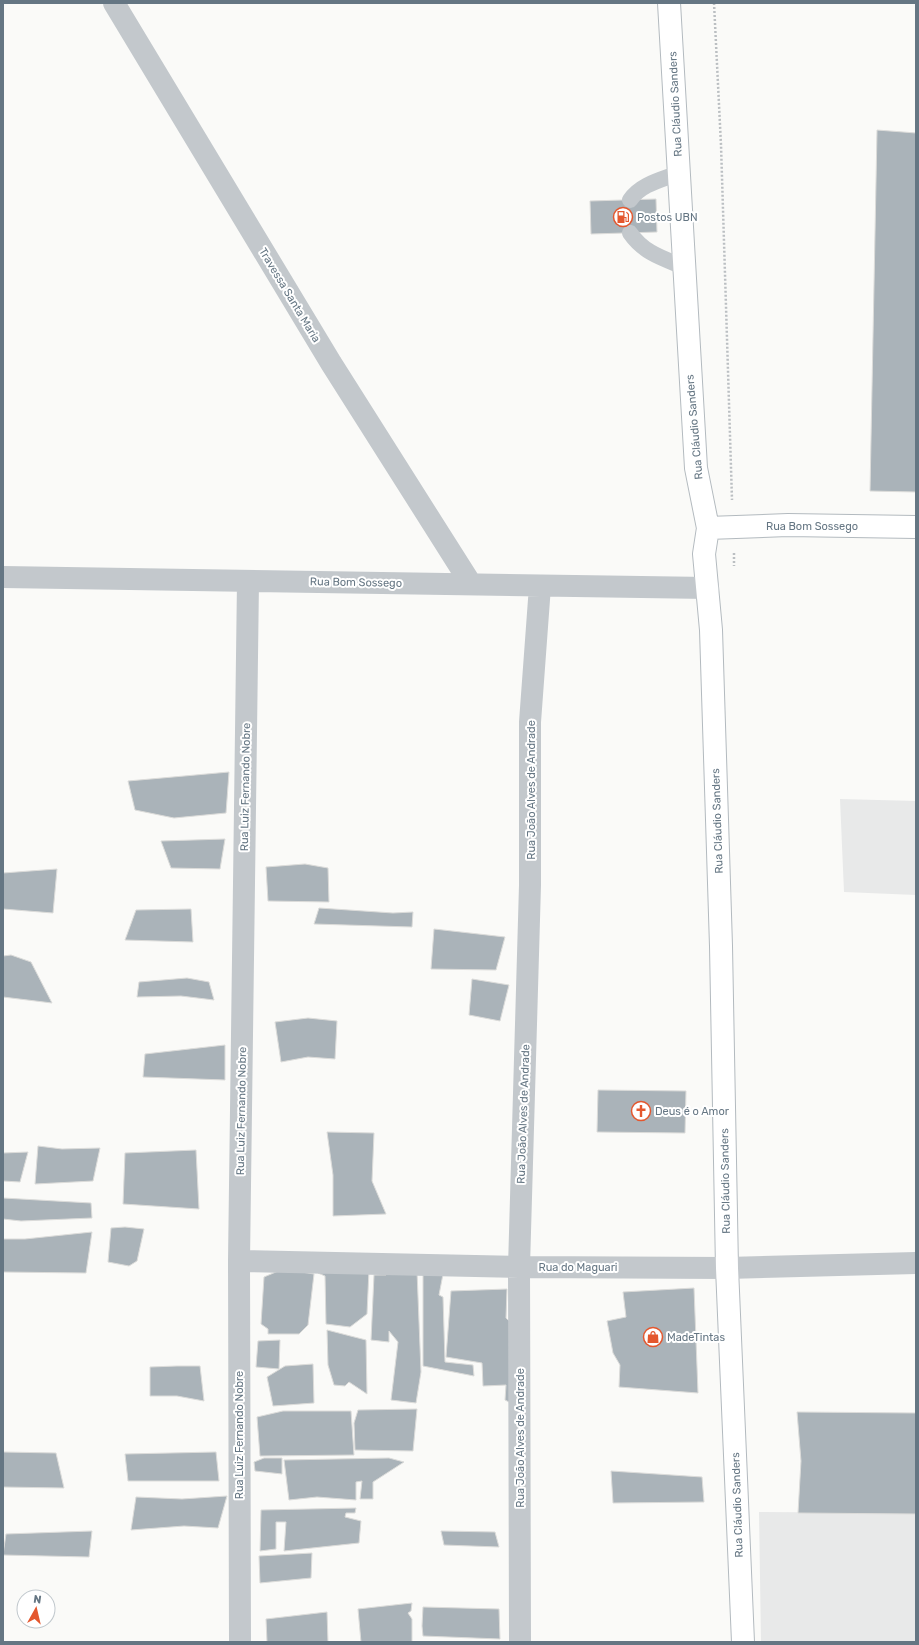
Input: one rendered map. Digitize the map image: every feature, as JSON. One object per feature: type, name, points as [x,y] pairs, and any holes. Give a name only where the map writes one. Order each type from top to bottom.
[{"type":"main road","name":"Rua Cláudio Sanders","points":[[669,3],[696,468],[708,528],[704,554],[708,588],[720,938],[727,1268],[743,1642]]},
{"type":"main road","name":"Rua Bom Sossego","points":[[708,528],[788,525],[916,527]]},
{"type":"street","name":"Travessa Santa Maria","points":[[114,3],[331,363],[471,584]]},
{"type":"street","name":"Rua Bom Sossego","points":[[3,577],[708,588]]},
{"type":"street","name":"Rua Luiz Fernando Nobre","points":[[240,1642],[239,1261],[248,581]]},
{"type":"street","name":"Rua João Alves de Andrade","points":[[520,1642],[518,1267],[530,885],[530,722],[540,586]]},
{"type":"street","name":"Rua do Maguari","points":[[239,1261],[518,1267],[727,1268],[916,1263]]},
{"type":"lane","points":[[630,200],[634,194],[646,186],[679,173]]},
{"type":"lane","points":[[630,233],[639,246],[661,258],[684,267]]},
{"type":"path","points":[[714,3],[721,145],[733,527]]},
{"type":"shaded area","points":[[840,799],[916,801],[916,895],[844,892]]},
{"type":"shaded area","points":[[759,1512],[916,1513],[916,1642],[761,1642]]},
{"type":"building","points":[[877,130],[916,133],[916,492],[870,491]]},
{"type":"building","name":"Postos UBN","points":[[656,199],[657,232],[591,234],[590,201]]},
{"type":"building","points":[[229,772],[226,813],[174,818],[135,810],[128,781]]},
{"type":"building","points":[[225,839],[220,869],[171,868],[161,841]]},
{"type":"building","points":[[305,864],[328,868],[329,902],[268,901],[266,867]]},
{"type":"building","points":[[57,869],[53,913],[3,909],[3,873]]},
{"type":"building","points":[[319,908],[393,913],[413,912],[412,927],[314,924]]},
{"type":"building","points":[[191,909],[193,942],[125,940],[136,910]]},
{"type":"building","points":[[434,929],[505,937],[496,970],[431,969]]},
{"type":"building","points":[[11,955],[31,962],[52,1003],[3,997],[3,956]]},
{"type":"building","points":[[187,978],[209,982],[214,1000],[181,996],[137,997],[139,982]]},
{"type":"building","points":[[472,979],[509,985],[500,1021],[469,1015]]},
{"type":"building","points":[[308,1018],[337,1021],[335,1059],[308,1057],[281,1062],[275,1022]]},
{"type":"building","points":[[225,1045],[225,1080],[143,1077],[145,1054]]},
{"type":"building","name":"Deus é o Amor","points":[[598,1090],[686,1091],[685,1133],[597,1132]]},
{"type":"building","points":[[327,1132],[374,1133],[372,1181],[386,1214],[333,1216],[333,1175]]},
{"type":"building","points":[[38,1146],[62,1149],[100,1148],[93,1181],[35,1184]]},
{"type":"building","points":[[196,1150],[199,1209],[123,1204],[125,1153]]},
{"type":"building","points":[[28,1152],[20,1182],[3,1181],[3,1153]]},
{"type":"building","points":[[3,1198],[91,1203],[92,1218],[21,1221],[3,1219]]},
{"type":"building","points":[[125,1227],[144,1229],[137,1261],[129,1266],[108,1262],[111,1228]]},
{"type":"building","points":[[92,1232],[86,1273],[3,1272],[3,1239],[25,1239]]},
{"type":"building","points":[[388,1267],[417,1271],[421,1372],[416,1403],[391,1400],[398,1342],[389,1331],[389,1342],[371,1340],[374,1275],[386,1275]]},
{"type":"building","points":[[283,1269],[314,1274],[308,1325],[299,1334],[268,1334],[268,1329],[261,1324],[264,1277]]},
{"type":"building","points":[[423,1269],[444,1269],[439,1295],[443,1297],[445,1362],[473,1365],[474,1376],[423,1366]]},
{"type":"building","points":[[369,1270],[367,1314],[350,1327],[326,1324],[325,1276],[318,1273]]},
{"type":"building","name":"MadeTintas","points":[[694,1288],[698,1393],[619,1387],[620,1365],[613,1353],[607,1321],[626,1317],[623,1292]]},
{"type":"building","points":[[507,1289],[506,1318],[512,1324],[515,1405],[505,1400],[506,1385],[483,1386],[482,1363],[446,1357],[451,1291]]},
{"type":"building","points":[[327,1330],[366,1340],[367,1394],[349,1382],[345,1386],[334,1385],[328,1365]]},
{"type":"building","points":[[280,1340],[279,1369],[256,1367],[258,1341]]},
{"type":"building","points":[[313,1364],[314,1403],[273,1406],[267,1377],[285,1366]]},
{"type":"building","points":[[200,1366],[204,1401],[177,1396],[150,1396],[150,1367]]},
{"type":"building","points":[[417,1409],[413,1451],[355,1450],[354,1423],[358,1410]]},
{"type":"building","points":[[283,1411],[351,1411],[354,1455],[260,1456],[257,1417]]},
{"type":"building","points":[[797,1412],[916,1413],[916,1514],[798,1513],[801,1461]]},
{"type":"building","points":[[3,1452],[56,1453],[64,1488],[3,1487]]},
{"type":"building","points":[[216,1452],[219,1481],[128,1481],[125,1454]]},
{"type":"building","points":[[264,1458],[282,1458],[282,1474],[255,1471],[254,1462]]},
{"type":"building","points":[[389,1458],[404,1462],[373,1482],[373,1499],[360,1499],[362,1481],[356,1482],[356,1500],[317,1497],[289,1500],[284,1460]]},
{"type":"building","points":[[611,1471],[702,1477],[704,1502],[613,1503]]},
{"type":"building","points":[[227,1496],[218,1528],[184,1526],[131,1530],[136,1497],[182,1499]]},
{"type":"building","points":[[356,1508],[355,1513],[346,1513],[345,1517],[361,1521],[359,1543],[284,1551],[286,1522],[276,1522],[276,1549],[260,1551],[261,1510]]},
{"type":"building","points":[[92,1531],[89,1557],[3,1555],[6,1534]]},
{"type":"building","points":[[441,1531],[495,1532],[499,1547],[444,1545]]},
{"type":"building","points":[[312,1553],[311,1578],[260,1583],[259,1556]]},
{"type":"building","points":[[412,1603],[411,1611],[408,1613],[412,1619],[412,1642],[361,1642],[358,1609]]},
{"type":"building","points":[[423,1607],[499,1609],[500,1639],[423,1636]]},
{"type":"building","points":[[327,1612],[328,1642],[267,1642],[266,1619]]},
{"type":"place","name":"Postos UBN","points":[[623,217]]},
{"type":"place","name":"Deus é o Amor","points":[[641,1111]]},
{"type":"place","name":"MadeTintas","points":[[653,1337]]}]
